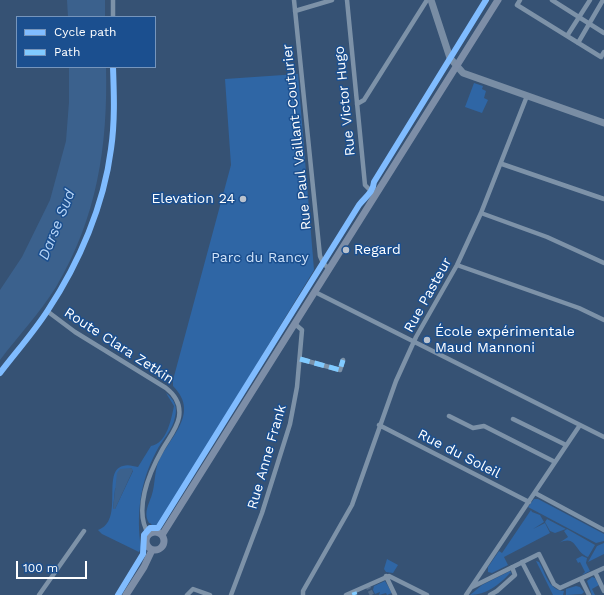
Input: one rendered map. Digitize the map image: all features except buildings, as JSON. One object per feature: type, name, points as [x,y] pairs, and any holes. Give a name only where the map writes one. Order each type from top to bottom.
[{"type":"main road","points":[[162,535],[498,0]]},
{"type":"main road","points":[[152,550],[146,542],[149,535],[154,532],[162,535]]},
{"type":"main road","points":[[152,550],[158,550],[163,546],[164,541],[162,535]]},
{"type":"main road","points":[[126,595],[144,567],[152,550]]},
{"type":"street","points":[[113,0],[113,16]]},
{"type":"street","name":"Rue Paul Vaillant-Couturier","points":[[294,0],[320,256],[323,263],[329,269]]},
{"type":"street","points":[[296,12],[332,0]]},
{"type":"street","name":"Rue Victor Hugo","points":[[347,0],[365,185],[375,195]]},
{"type":"street","points":[[357,104],[364,100],[426,0]]},
{"type":"street","points":[[431,0],[450,58],[463,72],[604,123]]},
{"type":"street","points":[[520,0],[517,5],[578,43],[601,57],[604,52]]},
{"type":"street","points":[[552,0],[604,33]]},
{"type":"street","points":[[567,36],[590,0]]},
{"type":"street","points":[[578,43],[603,0]]},
{"type":"street","points":[[0,373],[48,311],[83,244],[103,188],[111,150],[113,132],[113,68]]},
{"type":"street","name":"Rue Pasteur","points":[[302,594],[352,505],[379,425],[396,381],[414,341],[457,265],[481,213],[502,164],[527,96]]},
{"type":"street","points":[[502,164],[604,199]]},
{"type":"street","points":[[481,213],[547,237],[604,263]]},
{"type":"street","points":[[457,265],[579,308],[604,320]]},
{"type":"street","points":[[315,292],[604,437]]},
{"type":"street","name":"Route Clara Zetkin","points":[[48,311],[75,332],[166,388],[176,398],[180,410],[179,418],[175,429],[153,468],[145,495],[143,524],[149,535]]},
{"type":"street","name":"Rue Anne Frank","points":[[231,595],[262,513],[290,424],[300,359],[302,330],[295,324]]},
{"type":"street","points":[[300,359],[340,370],[343,360]]},
{"type":"street","points":[[449,416],[473,428],[484,426],[555,462]]},
{"type":"street","points":[[513,419],[566,445]]},
{"type":"street","points":[[466,595],[580,424]]},
{"type":"street","name":"Rue du Soleil","points":[[379,425],[529,502]]},
{"type":"street","points":[[535,493],[604,530]]},
{"type":"street","points":[[39,595],[84,531]]},
{"type":"street","points":[[472,587],[539,554],[554,584],[560,588],[604,568]]},
{"type":"street","points":[[522,562],[539,595]]},
{"type":"street","points":[[490,595],[503,587],[515,575],[512,567]]},
{"type":"street","points":[[595,572],[604,591]]},
{"type":"street","points":[[386,576],[395,595]]},
{"type":"street","points":[[346,595],[386,576],[393,577],[427,595]]},
{"type":"street","points":[[581,579],[588,595]]},
{"type":"street","points":[[187,595],[193,589],[210,595]]},
{"type":"green space","name":"Parc du Rancy","points":[[298,74],[314,270],[177,495],[157,526],[154,527],[147,520],[146,514],[153,492],[157,466],[183,417],[184,407],[181,397],[173,386],[173,380],[231,165],[225,79]]},
{"type":"green space","points":[[474,83],[483,86],[482,89],[486,91],[484,98],[488,100],[482,113],[465,107]]},
{"type":"green space","points":[[166,393],[175,404],[176,413],[174,422],[158,448],[146,475],[139,511],[141,548],[139,552],[102,534],[98,530],[106,525],[110,517],[114,477],[117,470],[127,465],[138,467],[151,446],[156,444],[165,436],[170,424],[174,406]],"holes":[[[131,468],[133,471],[115,509],[113,509],[115,489]]]},
{"type":"green space","points":[[534,499],[538,499],[604,534],[604,541],[596,543],[528,507]]},
{"type":"green space","points":[[531,510],[532,512],[540,515],[544,522],[533,529],[545,523],[550,533],[504,557],[508,565],[492,573],[488,572],[488,567],[499,551],[502,553]]},
{"type":"green space","points":[[547,519],[566,529],[555,533],[550,531],[545,522]]},
{"type":"green space","points":[[567,529],[595,545],[588,557],[583,555],[572,542],[565,541],[559,543],[568,537],[564,531]]},
{"type":"green space","points":[[604,543],[604,554],[588,562],[597,546]]},
{"type":"green space","points":[[582,556],[587,558],[586,563],[590,571],[582,575],[585,572],[580,562],[578,563],[576,559]]},
{"type":"green space","points":[[387,559],[398,565],[393,573],[386,572],[384,569]]},
{"type":"green space","points":[[536,561],[539,562],[554,588],[564,591],[563,595],[553,595]]},
{"type":"green space","points":[[510,571],[512,575],[510,573],[501,582],[487,591],[476,595],[470,595],[482,585]]},
{"type":"green space","points":[[592,577],[595,578],[599,585],[592,589],[595,595],[592,595],[587,581]]},
{"type":"green space","points":[[385,581],[392,593],[387,595],[386,593],[379,595],[380,592],[375,594],[373,590],[374,586]]},
{"type":"green space","points":[[576,586],[580,587],[584,592],[582,594],[566,595],[566,589]]},
{"type":"water","points":[[67,0],[105,0],[105,16],[68,16]]},
{"type":"water","name":"Darse Sud","points":[[69,68],[106,68],[105,125],[102,153],[97,181],[81,235],[70,261],[50,297],[0,360],[0,290],[22,257],[50,200],[66,141],[69,102]]},
{"type":"water","points":[[131,468],[133,470],[115,509],[113,509],[117,473],[120,469]]},
{"type":"tunnel","points":[[367,585],[372,595]]},
{"type":"marked path","points":[[300,359],[340,370],[343,360]]},
{"type":"cycle path","points":[[118,595],[143,554],[144,535],[150,528],[158,528],[359,205],[370,192],[374,182],[486,0]]},
{"type":"cycle path","points":[[0,373],[37,326],[59,292],[80,253],[96,212],[108,170],[112,139],[114,108],[113,68]]},
{"type":"place","name":"Elevation 24","points":[[243,199]]},
{"type":"place","name":"Regard","points":[[346,250]]},
{"type":"place","name":"École expérimentale Maud Mannoni","points":[[427,340]]}]
